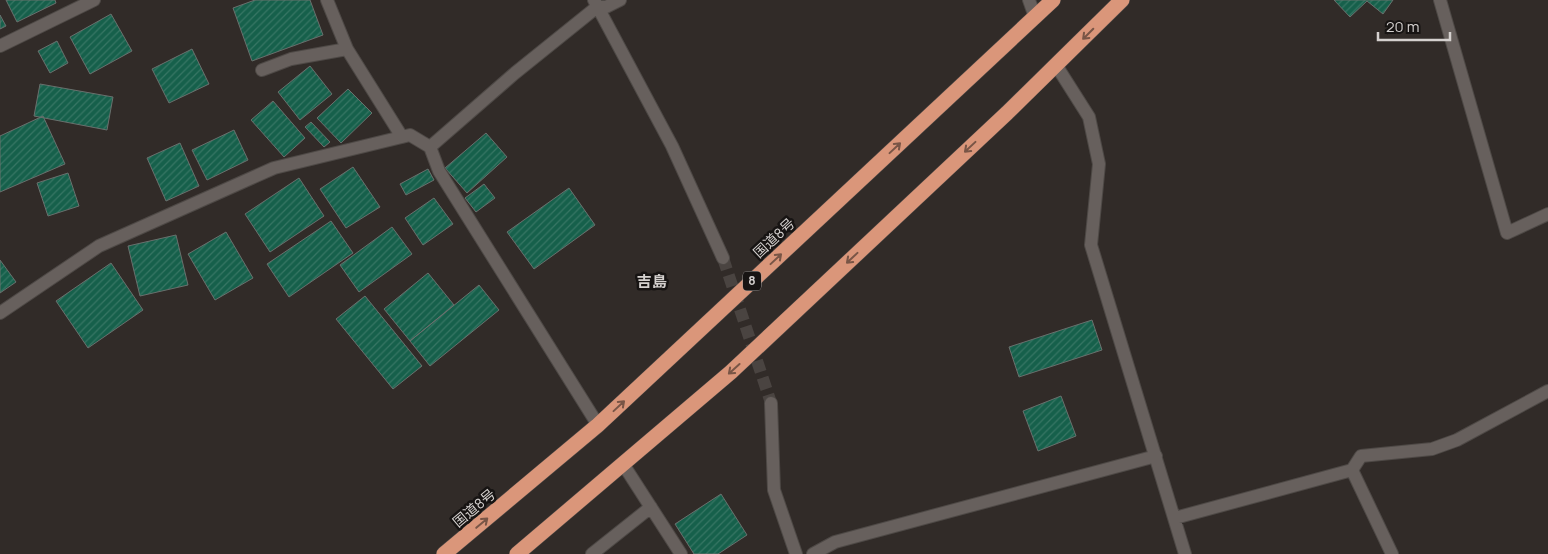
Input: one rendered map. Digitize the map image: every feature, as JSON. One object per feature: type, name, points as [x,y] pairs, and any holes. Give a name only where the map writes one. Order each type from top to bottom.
[{"type":"highway","name":"国道8号","points":[[444,554],[598,425],[1053,0]]},
{"type":"highway","points":[[517,554],[731,372],[1056,65],[1122,0]]},
{"type":"street","points":[[327,0],[347,49],[402,137]]},
{"type":"street","points":[[596,4],[606,7],[620,0]]},
{"type":"street","points":[[1029,0],[1036,17]]},
{"type":"street","points":[[1440,0],[1507,233],[1548,214]]},
{"type":"street","points":[[0,46],[86,2]]},
{"type":"street","points":[[430,147],[596,4]]},
{"type":"street","points":[[596,4],[672,146],[723,258]]},
{"type":"street","points":[[262,70],[291,59],[347,49]]},
{"type":"street","points":[[1056,65],[1089,117],[1099,164],[1091,245],[1185,554]]},
{"type":"street","points":[[0,313],[99,246],[274,168],[410,135],[430,147],[439,171],[598,425]]},
{"type":"street","points":[[1175,518],[1352,470],[1361,456],[1432,448],[1457,440],[1548,391]]},
{"type":"street","points":[[771,403],[774,490],[796,554]]},
{"type":"street","points":[[813,554],[835,542],[1156,456]]},
{"type":"street","points":[[623,464],[681,554]]},
{"type":"street","points":[[1352,470],[1392,554]]},
{"type":"street","points":[[592,554],[651,507]]},
{"type":"building","points":[[6,0],[55,0],[56,3],[17,22]]},
{"type":"building","points":[[255,0],[310,0],[323,35],[252,61],[233,8]]},
{"type":"building","points":[[1334,0],[1393,0],[1383,14],[1367,1],[1350,17]]},
{"type":"building","points":[[111,14],[132,51],[90,74],[70,37]]},
{"type":"building","points":[[0,15],[6,26],[0,29]]},
{"type":"building","points":[[57,41],[68,63],[50,73],[38,51]]},
{"type":"building","points":[[192,49],[209,84],[169,103],[152,69]]},
{"type":"building","points":[[310,66],[332,94],[300,120],[278,92]]},
{"type":"building","points":[[40,84],[113,97],[107,130],[34,116]]},
{"type":"building","points":[[348,89],[372,113],[341,143],[317,118]]},
{"type":"building","points":[[273,101],[305,138],[284,157],[251,120]]},
{"type":"building","points":[[43,116],[65,164],[0,192],[0,136]]},
{"type":"building","points":[[311,122],[330,142],[324,147],[305,127]]},
{"type":"building","points":[[234,130],[248,160],[207,180],[192,150]]},
{"type":"building","points":[[486,133],[507,157],[467,193],[445,168]]},
{"type":"building","points":[[180,143],[199,186],[166,201],[147,158]]},
{"type":"building","points":[[353,167],[380,207],[346,228],[320,189]]},
{"type":"building","points":[[428,169],[434,180],[406,195],[400,184]]},
{"type":"building","points":[[68,173],[79,206],[48,216],[37,183]]},
{"type":"building","points":[[299,178],[324,216],[270,252],[245,214]]},
{"type":"building","points":[[484,184],[495,198],[476,212],[465,198]]},
{"type":"building","points":[[569,188],[595,225],[534,269],[507,232]]},
{"type":"building","points":[[434,198],[453,224],[423,245],[405,218]]},
{"type":"building","points":[[331,221],[353,253],[289,297],[267,264]]},
{"type":"building","points":[[392,227],[412,254],[359,292],[340,265]]},
{"type":"building","points":[[226,232],[253,278],[215,300],[188,254]]},
{"type":"building","points":[[176,235],[188,285],[140,296],[128,246]]},
{"type":"building","points":[[0,260],[16,282],[0,293]]},
{"type":"building","points":[[111,263],[143,310],[88,348],[56,301]]},
{"type":"building","points":[[428,273],[454,305],[410,341],[384,309]]},
{"type":"building","points":[[479,285],[499,310],[430,366],[410,341]]},
{"type":"building","points":[[365,296],[422,366],[393,389],[336,319]]},
{"type":"building","points":[[1092,320],[1102,350],[1019,377],[1009,347]]},
{"type":"building","points":[[1061,396],[1076,436],[1038,451],[1023,411]]},
{"type":"building","points":[[721,494],[747,535],[718,554],[694,554],[675,524]]},
{"type":"tunnel","points":[[723,258],[771,403]]},
{"type":"district","name":"吉島","points":[[652,282]]}]
